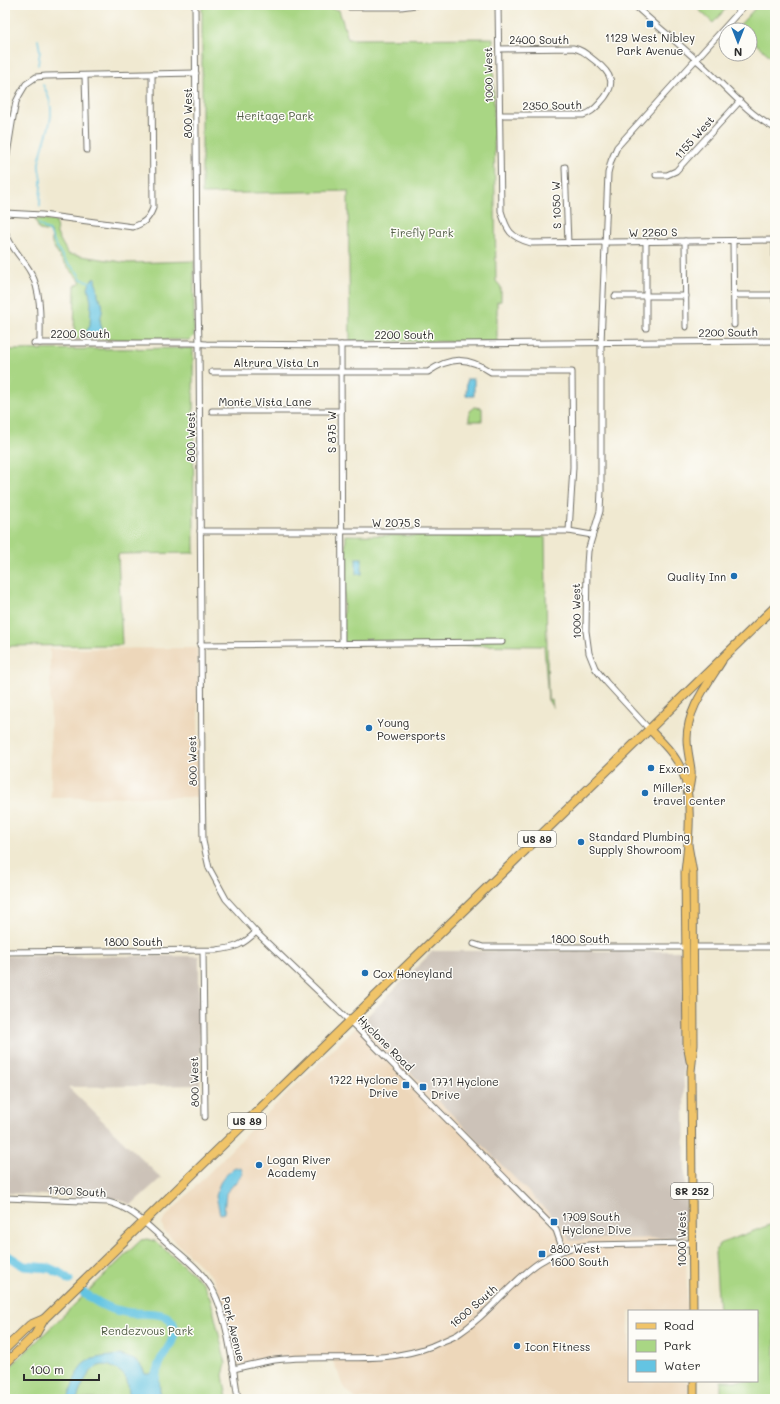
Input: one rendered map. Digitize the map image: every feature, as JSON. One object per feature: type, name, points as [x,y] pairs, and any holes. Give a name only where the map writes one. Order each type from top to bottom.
[{"type":"highway","name":"US 89","points":[[5,1364],[35,1334],[44,1319],[775,607]]},
{"type":"highway","name":"US 89","points":[[5,1350],[30,1325],[44,1319]]},
{"type":"main road","points":[[689,791],[692,771],[688,754],[688,724],[694,707],[727,653]]},
{"type":"main road","name":"1000 West","points":[[649,729],[667,747],[678,761],[689,791],[688,845],[685,872],[687,1044],[691,1071]]},
{"type":"main road","name":"1000 West","points":[[688,845],[693,873],[694,947],[693,1053],[691,1071],[693,1310]]},
{"type":"main road","name":"SR 252","points":[[686,863],[690,880],[691,946],[694,947]]},
{"type":"main road","name":"SR 252","points":[[686,948],[690,949],[691,952],[691,1047],[693,1053]]},
{"type":"main road","points":[[694,1382],[694,1399]]},
{"type":"street","name":"800 West","points":[[195,5],[203,841],[210,868]]},
{"type":"street","points":[[334,5],[401,7],[416,5]]},
{"type":"street","name":"1000 West","points":[[498,5],[502,211],[505,224],[510,233],[519,239],[531,243]]},
{"type":"street","points":[[634,5],[765,123],[775,128]]},
{"type":"street","name":"1000 West","points":[[649,729],[595,668],[589,653],[586,631],[588,551],[600,511],[601,491],[601,343],[608,173],[611,160],[617,147],[744,5]]},
{"type":"street","name":"2400 South","points":[[499,49],[573,48],[582,50],[604,67],[609,74],[611,83]]},
{"type":"street","points":[[5,167],[16,102],[26,84],[36,77],[196,73]]},
{"type":"street","points":[[5,213],[42,215],[133,227],[143,224],[150,216],[153,208],[152,74]]},
{"type":"street","points":[[85,76],[88,150]]},
{"type":"street","name":"2350 South","points":[[500,115],[583,115],[591,113],[608,94],[611,83]]},
{"type":"street","name":"1155 West","points":[[656,175],[668,175],[676,172],[740,101]]},
{"type":"street","name":"S 1050 W","points":[[565,167],[568,243]]},
{"type":"street","points":[[5,231],[15,252],[32,274],[37,289],[40,343]]},
{"type":"street","points":[[775,240],[775,301]]},
{"type":"street","name":"W 2260 S","points":[[531,243],[775,240]]},
{"type":"street","points":[[685,241],[686,328]]},
{"type":"street","points":[[733,241],[734,325]]},
{"type":"street","points":[[646,242],[646,328]]},
{"type":"street","points":[[734,295],[775,295]]},
{"type":"street","points":[[615,296],[686,296]]},
{"type":"street","name":"2200 South","points":[[34,343],[341,345],[775,341]]},
{"type":"street","name":"S 875 W","points":[[341,345],[342,644]]},
{"type":"street","name":"Altrura Vista Ln","points":[[212,372],[428,372],[439,364],[457,360],[469,362],[491,372],[572,372],[573,467],[568,532]]},
{"type":"street","name":"Monte Vista Lane","points":[[212,411],[341,411]]},
{"type":"street","name":"W 2075 S","points":[[200,531],[568,532],[592,535]]},
{"type":"street","points":[[200,645],[502,642]]},
{"type":"street","name":"Hyclone Road","points":[[210,868],[226,899],[256,932],[350,1021],[556,1230],[563,1250]]},
{"type":"street","name":"1800 South","points":[[5,952],[204,951],[231,949],[245,943],[256,932]]},
{"type":"street","name":"1800 South","points":[[474,944],[483,947],[686,948]]},
{"type":"street","points":[[694,947],[775,947]]},
{"type":"street","name":"800 West","points":[[204,951],[204,1117]]},
{"type":"street","name":"1700 South","points":[[5,1198],[108,1202],[118,1204],[143,1222]]},
{"type":"street","name":"Park Avenue","points":[[143,1222],[192,1265],[209,1283],[218,1298],[227,1334],[238,1399]]},
{"type":"street","name":"1600 South","points":[[233,1369],[276,1360],[391,1356],[414,1352],[455,1336],[469,1326],[529,1269],[545,1258],[563,1250],[574,1246],[589,1245],[692,1243]]},
{"type":"shaded area","points":[[197,648],[199,797],[51,798],[50,649]]},
{"type":"shaded area","points":[[433,951],[682,951],[686,1238],[590,1239],[570,1241],[562,1226],[402,1064],[362,1021]]},
{"type":"shaded area","points":[[5,956],[199,956],[200,1085],[68,1087],[161,1178],[131,1205],[119,1199],[5,1193]]},
{"type":"shaded area","points":[[362,1021],[402,1064],[562,1226],[570,1241],[590,1239],[686,1238],[687,1310],[628,1310],[628,1382],[688,1382],[688,1399],[356,1399],[345,1388],[330,1355],[236,1365],[219,1291],[212,1277],[164,1231],[162,1224],[164,1219],[258,1122]]},
{"type":"green space","name":"Firefly Park","points":[[202,5],[322,5],[339,10],[348,39],[493,38],[496,281],[501,287],[501,301],[497,302],[497,342],[350,341],[348,191],[202,194]]},
{"type":"green space","points":[[694,5],[729,5],[713,23]]},
{"type":"green space","points":[[758,5],[772,5],[775,25],[775,60],[758,46],[758,22],[742,22]]},
{"type":"green space","points":[[35,218],[56,221],[57,234],[68,254],[128,263],[194,261],[194,336],[190,340],[74,339],[75,286],[81,282],[61,259],[52,244],[51,232],[39,230]]},
{"type":"green space","points":[[193,348],[194,553],[118,554],[122,645],[5,646],[5,350]]},
{"type":"green space","points":[[474,407],[482,408],[482,421],[469,421],[470,411]]},
{"type":"green space","points":[[346,535],[545,537],[548,700],[544,646],[342,644]]},
{"type":"green space","points":[[548,700],[552,700],[553,708]]},
{"type":"green space","points":[[775,1223],[775,1399],[721,1399],[721,1382],[758,1382],[758,1310],[719,1310],[715,1253],[719,1244]]},
{"type":"green space","name":"Rendezvous Park","points":[[147,1239],[155,1241],[203,1283],[211,1301],[226,1364],[223,1375],[227,1399],[5,1399],[5,1372],[141,1240]]},
{"type":"water","points":[[95,277],[98,295],[103,307],[100,322],[103,331],[102,335],[89,336],[85,334],[90,326],[91,302],[88,288],[90,282]]},
{"type":"water","points":[[467,379],[474,379],[474,396],[466,396]]},
{"type":"water","points":[[356,558],[362,558],[362,574],[356,574]]},
{"type":"water","points":[[235,1168],[241,1168],[243,1174],[226,1193],[224,1213],[220,1214],[216,1196],[219,1186],[225,1176]]},
{"type":"water","points":[[120,1355],[139,1363],[145,1374],[150,1374],[154,1371],[159,1374],[160,1392],[165,1399],[130,1399],[128,1383],[125,1376],[118,1370],[107,1365],[100,1366],[90,1373],[85,1379],[77,1399],[68,1399],[79,1369],[83,1364],[96,1358]]},
{"type":"waterway","points":[[38,40],[40,51],[38,65]]},
{"type":"waterway","points":[[40,206],[41,181],[39,163],[50,124],[51,115],[51,106],[43,85]]},
{"type":"waterway","points":[[39,224],[49,230],[64,259],[76,270],[81,279],[90,282]]},
{"type":"waterway","points":[[5,1254],[24,1266],[49,1268],[62,1274],[69,1280]]},
{"type":"waterway","points":[[84,1293],[99,1303],[112,1309],[129,1313],[159,1314],[170,1320],[173,1325],[174,1336],[158,1366],[155,1384]]},
{"type":"place","name":"1129 West Nibley Park Avenue","points":[[650,24]]},
{"type":"place","name":"Quality Inn","points":[[734,576]]},
{"type":"place","name":"Young Powersports","points":[[369,728]]},
{"type":"place","name":"Exxon","points":[[651,768]]},
{"type":"place","name":"Miller's travel center","points":[[645,793]]},
{"type":"place","name":"Standard Plumbing Supply Showroom","points":[[581,842]]},
{"type":"place","name":"Cox Honeyland","points":[[365,973]]},
{"type":"place","name":"1722 Hyclone Drive","points":[[406,1085]]},
{"type":"place","name":"1771 Hyclone Drive","points":[[423,1087]]},
{"type":"place","name":"Logan River Academy","points":[[259,1165]]},
{"type":"place","name":"1709 South Hyclone Dive","points":[[554,1222]]},
{"type":"place","name":"880 West 1600 South","points":[[542,1254]]},
{"type":"place","name":"Icon Fitness","points":[[517,1346]]},
{"type":"park label","name":"Heritage Park","points":[[275,115]]}]
